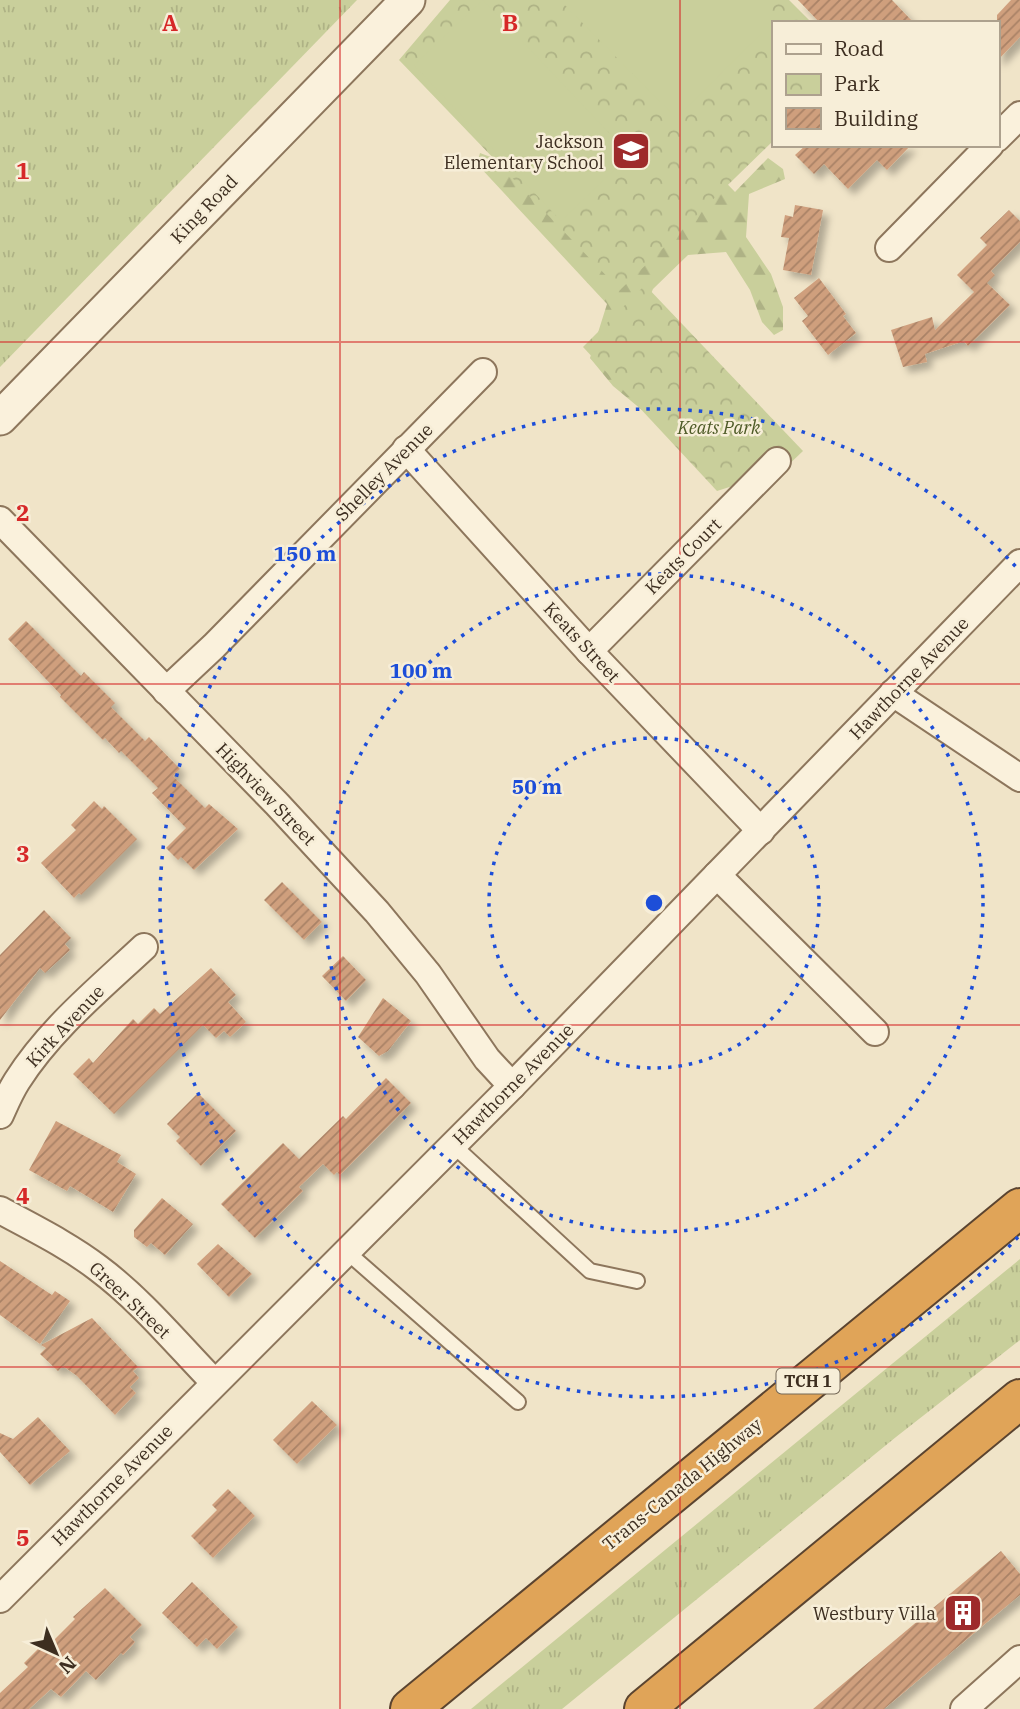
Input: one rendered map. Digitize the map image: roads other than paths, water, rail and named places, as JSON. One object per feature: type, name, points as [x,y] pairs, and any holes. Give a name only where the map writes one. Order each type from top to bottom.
[{"type":"highway","name":"Trans-Canada Highway","points":[[410,1709],[1020,1208]]},
{"type":"highway","points":[[644,1709],[1020,1399]]},
{"type":"highway","points":[[381,1709],[596,1554]]},
{"type":"street","name":"King Road","points":[[0,418],[408,0]]},
{"type":"street","points":[[999,136],[1020,115]]},
{"type":"street","points":[[889,248],[988,147]]},
{"type":"street","name":"Shelley Avenue","points":[[166,691],[214,646],[483,372]]},
{"type":"street","name":"Keats Street","points":[[407,449],[589,651],[761,831]]},
{"type":"street","name":"Keats Court","points":[[589,651],[777,461]]},
{"type":"street","name":"Highview Street","points":[[0,520],[277,804],[398,936],[446,998],[487,1059],[512,1086]]},
{"type":"street","name":"Hawthorne Avenue","points":[[0,1599],[512,1086],[1020,563]]},
{"type":"street","points":[[893,693],[1020,778]]},
{"type":"street","points":[[717,875],[875,1032]]},
{"type":"street","name":"Kirk Avenue","points":[[0,1115],[15,1083],[43,1045],[144,947]]},
{"type":"street","name":"Greer Street","points":[[0,1210],[54,1239],[100,1269],[214,1382]]},
{"type":"street","points":[[964,1709],[1020,1659]]},
{"type":"lane","points":[[453,1145],[590,1271],[636,1281]]},
{"type":"lane","points":[[346,1251],[518,1402]]},
{"type":"place","name":"Jackson Elementary School","points":[[631,151]]},
{"type":"place","name":"Westbury Villa","points":[[963,1613]]},
{"type":"park label","name":"Keats Park","points":[[719,427]]}]
